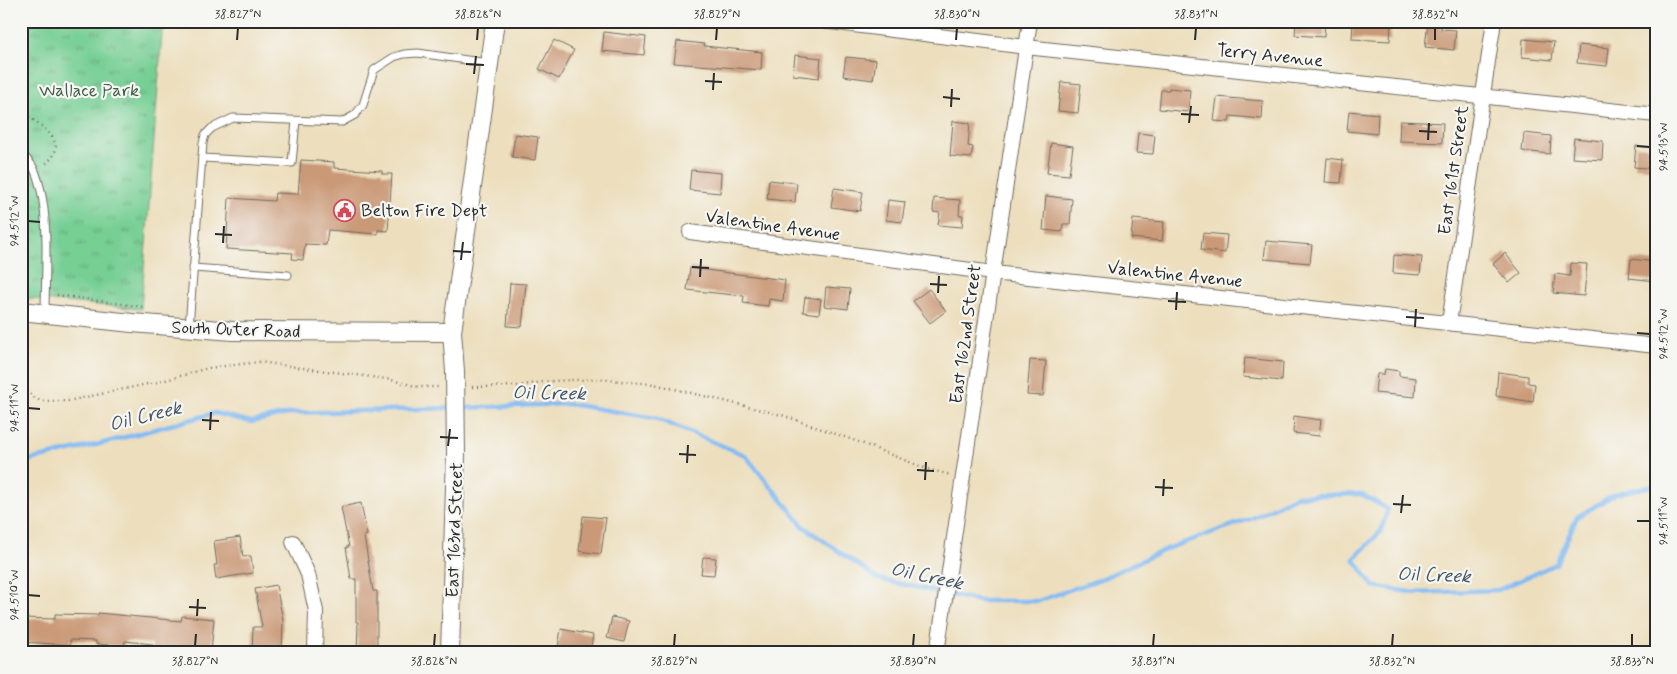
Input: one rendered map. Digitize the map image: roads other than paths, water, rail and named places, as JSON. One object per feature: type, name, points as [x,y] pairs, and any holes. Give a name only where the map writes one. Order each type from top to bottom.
[{"type":"street","name":"East 163rd Street","points":[[450,653],[456,454],[455,371],[452,332],[494,21]]},
{"type":"street","name":"Terry Avenue","points":[[822,21],[1026,48],[1656,115]]},
{"type":"street","name":"East 162nd Street","points":[[937,653],[1030,21]]},
{"type":"street","name":"East 161st Street","points":[[1449,323],[1494,21]]},
{"type":"street","name":"Valentine Avenue","points":[[690,232],[993,272],[1656,346]]},
{"type":"street","name":"South Outer Road","points":[[21,311],[233,331],[452,332]]},
{"type":"street","points":[[293,542],[308,574],[316,611],[315,653]]},
{"type":"lane","points":[[189,328],[202,158],[205,135],[212,128],[233,118],[342,122],[355,115],[363,105],[374,70],[384,62],[404,54],[418,53],[489,63]]},
{"type":"lane","points":[[202,158],[292,163],[296,121]]},
{"type":"lane","points":[[21,153],[35,170],[43,204],[46,237],[45,313]]},
{"type":"lane","points":[[194,268],[288,275]]},
{"type":"waterway","name":"Oil Creek","points":[[460,408],[569,404],[655,418],[745,455],[804,527],[878,579],[979,601],[1038,601],[1101,579],[1169,548],[1253,518],[1296,496],[1361,494],[1388,509],[1381,531],[1354,559],[1373,586],[1416,593],[1498,590],[1556,564],[1577,517],[1615,494],[1656,485]]},
{"type":"waterway","name":"Oil Creek","points":[[21,462],[96,445],[215,413],[251,422],[292,413],[452,408]]},
{"type":"place","name":"Belton Fire Dept","points":[[345,210]]},
{"type":"park label","name":"Wallace Park","points":[[89,90]]}]
